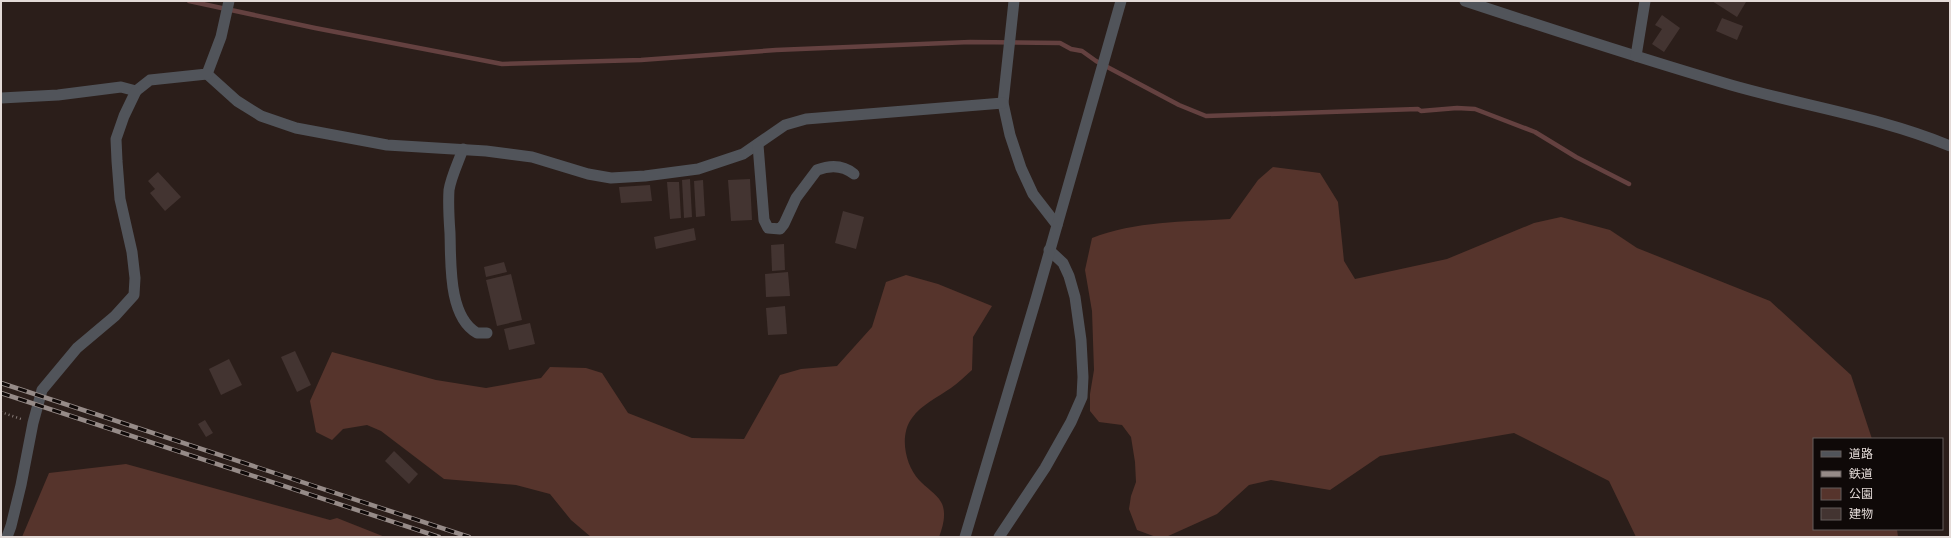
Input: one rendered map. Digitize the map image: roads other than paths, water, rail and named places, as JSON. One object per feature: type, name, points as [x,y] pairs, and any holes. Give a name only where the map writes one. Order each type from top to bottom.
[{"type":"street","points":[[207,74],[221,37],[229,1]]},
{"type":"street","points":[[1014,1],[1004,103],[1010,135],[1021,168],[1032,194],[1057,225]]},
{"type":"street","points":[[965,537],[1121,1]]},
{"type":"street","points":[[1465,1],[1732,85],[1845,113],[1932,138],[1950,146]]},
{"type":"street","points":[[1636,56],[1645,1]]},
{"type":"street","points":[[7,537],[21,485],[33,423],[42,390],[77,348],[115,316],[134,295],[135,278],[132,252],[120,200],[116,139],[124,116],[136,92],[150,80],[207,74],[236,101],[261,116],[296,128],[387,145],[463,150],[532,157],[588,174],[611,178],[645,176],[698,169],[743,154],[785,125],[806,119],[1004,103]]},
{"type":"street","points":[[1,98],[50,96],[121,87],[136,92]]},
{"type":"street","points":[[758,145],[764,220],[768,228],[780,229],[784,224],[796,198],[817,170],[837,166],[848,169],[854,174]]},
{"type":"street","points":[[463,150],[450,190],[448,211],[451,276],[460,312],[465,322],[477,333],[487,333]]},
{"type":"street","points":[[999,537],[1045,468],[1071,422],[1082,397],[1084,377],[1081,340],[1074,297],[1069,276],[1063,263],[1049,250]]},
{"type":"waterway","points":[[189,1],[315,28],[502,64],[641,60],[776,50],[970,42],[1060,43],[1071,49],[1082,51],[1096,61],[1179,105],[1206,116],[1418,109],[1421,111],[1457,108],[1475,109],[1535,132],[1576,157],[1629,184]]},
{"type":"railway","points":[[1,383],[469,537]]},
{"type":"railway","points":[[1,393],[439,537]]}]
